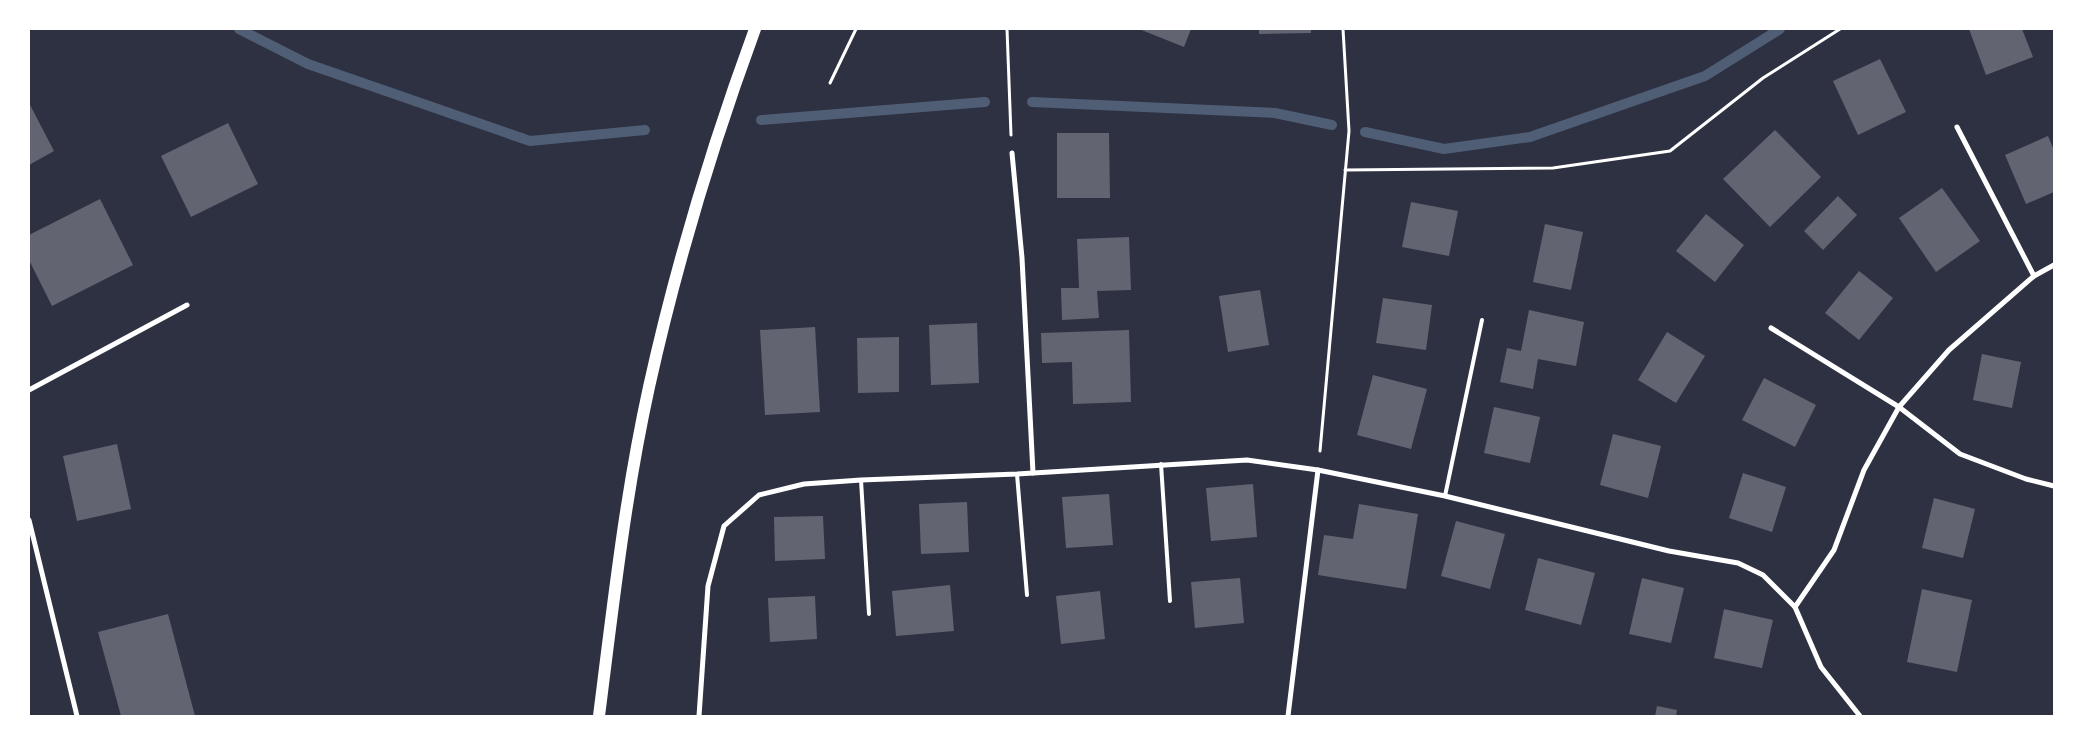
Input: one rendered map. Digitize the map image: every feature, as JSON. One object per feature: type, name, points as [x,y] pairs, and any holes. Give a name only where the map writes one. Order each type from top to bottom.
[{"type":"main road","points":[[599,716],[625,516],[649,388],[682,248],[734,86],[755,29]]},
{"type":"street","points":[[1957,128],[2034,276]]},
{"type":"street","points":[[1012,153],[1022,258],[1034,473]]},
{"type":"street","points":[[1795,607],[1834,550],[1864,470],[1899,407],[1949,350],[2034,276],[2054,265]]},
{"type":"street","points":[[29,390],[187,305]]},
{"type":"street","points":[[1771,328],[1899,407],[1960,454],[2026,479],[2054,486]]},
{"type":"street","points":[[699,716],[708,586],[724,526],[758,494],[804,484],[861,480],[1018,474],[1247,460],[1318,470],[1445,496],[1670,551],[1738,564],[1763,575],[1795,607],[1822,666],[1860,716]]},
{"type":"street","points":[[1288,716],[1318,470]]},
{"type":"street","points":[[29,520],[77,716]]},
{"type":"lane","points":[[1445,496],[1482,320]]},
{"type":"lane","points":[[1161,464],[1170,601]]},
{"type":"lane","points":[[1018,474],[1027,595]]},
{"type":"lane","points":[[861,480],[869,614]]},
{"type":"path","points":[[830,83],[856,29]]},
{"type":"path","points":[[1006,29],[1012,153]]},
{"type":"path","points":[[1318,470],[1349,131],[1343,29]]},
{"type":"path","points":[[1345,170],[1552,168],[1670,151],[1764,78],[1840,29]]},
{"type":"building","points":[[1139,29],[1191,29],[1184,47]]},
{"type":"building","points":[[1259,29],[1311,29],[1311,33],[1259,34]]},
{"type":"building","points":[[1969,29],[2022,29],[2033,57],[1986,75]]},
{"type":"building","points":[[1880,59],[1906,112],[1858,135],[1833,81]]},
{"type":"building","points":[[29,103],[54,151],[29,165]]},
{"type":"building","points":[[228,123],[258,184],[191,217],[161,156]]},
{"type":"building","points":[[1775,130],[1821,177],[1770,227],[1723,179]]},
{"type":"building","points":[[1057,133],[1109,133],[1110,198],[1057,198]]},
{"type":"building","points":[[2048,136],[2054,150],[2054,192],[2026,204],[2005,155]]},
{"type":"building","points":[[1942,188],[1980,241],[1936,272],[1899,218]]},
{"type":"building","points":[[1838,196],[1857,215],[1823,250],[1804,231]]},
{"type":"building","points":[[100,199],[133,265],[52,306],[29,260],[29,235]]},
{"type":"building","points":[[1411,202],[1458,211],[1449,256],[1402,247]]},
{"type":"building","points":[[1706,214],[1744,245],[1715,282],[1676,251]]},
{"type":"building","points":[[1545,224],[1583,232],[1571,290],[1533,282]]},
{"type":"building","points":[[1129,237],[1131,290],[1097,291],[1099,318],[1062,320],[1061,288],[1079,288],[1077,239]]},
{"type":"building","points":[[1859,271],[1893,298],[1859,340],[1825,313]]},
{"type":"building","points":[[1260,290],[1269,345],[1228,352],[1219,296]]},
{"type":"building","points":[[1383,298],[1432,305],[1426,350],[1376,343]]},
{"type":"building","points":[[1529,310],[1584,322],[1576,366],[1538,359],[1533,389],[1500,382],[1507,348],[1521,351]]},
{"type":"building","points":[[977,323],[979,383],[931,385],[929,325]]},
{"type":"building","points":[[815,327],[820,412],[765,415],[760,330]]},
{"type":"building","points":[[1129,330],[1131,402],[1073,404],[1072,362],[1042,363],[1041,333]]},
{"type":"building","points":[[1667,332],[1705,356],[1676,403],[1638,380]]},
{"type":"building","points":[[899,337],[899,392],[858,393],[857,338]]},
{"type":"building","points":[[1982,354],[2021,362],[2012,408],[1973,400]]},
{"type":"building","points":[[1373,375],[1427,389],[1411,449],[1357,435]]},
{"type":"building","points":[[1764,378],[1816,405],[1795,447],[1742,420]]},
{"type":"building","points":[[1494,407],[1540,417],[1530,463],[1484,453]]},
{"type":"building","points":[[1613,434],[1661,446],[1648,498],[1600,485]]},
{"type":"building","points":[[117,444],[131,509],[77,521],[63,456]]},
{"type":"building","points":[[1743,473],[1786,487],[1772,532],[1729,518]]},
{"type":"building","points":[[1253,484],[1257,537],[1211,541],[1206,488]]},
{"type":"building","points":[[1109,494],[1113,545],[1066,548],[1062,497]]},
{"type":"building","points":[[1934,498],[1975,509],[1963,558],[1922,548]]},
{"type":"building","points":[[967,502],[969,552],[921,554],[919,504]]},
{"type":"building","points":[[1359,504],[1418,514],[1406,589],[1318,575],[1324,535],[1353,539]]},
{"type":"building","points":[[823,516],[825,559],[775,561],[774,517]]},
{"type":"building","points":[[1456,521],[1505,534],[1490,589],[1441,576]]},
{"type":"building","points":[[1538,558],[1595,573],[1581,625],[1525,610]]},
{"type":"building","points":[[1240,578],[1244,623],[1195,628],[1191,582]]},
{"type":"building","points":[[1642,578],[1684,588],[1671,643],[1629,634]]},
{"type":"building","points":[[950,585],[954,631],[896,636],[892,591]]},
{"type":"building","points":[[1922,589],[1972,600],[1957,672],[1907,662]]},
{"type":"building","points":[[1100,591],[1105,639],[1061,644],[1056,596]]},
{"type":"building","points":[[815,596],[817,639],[770,642],[768,598]]},
{"type":"building","points":[[1724,609],[1773,620],[1762,668],[1714,658]]},
{"type":"building","points":[[168,614],[195,716],[121,716],[98,632]]},
{"type":"building","points":[[1657,706],[1677,710],[1676,716],[1655,716]]},
{"type":"waterway","points":[[239,29],[308,64],[530,141],[645,130]]},
{"type":"waterway","points":[[1365,132],[1444,149],[1530,137],[1705,76],[1780,29]]},
{"type":"waterway","points":[[761,120],[985,102]]},
{"type":"waterway","points":[[1032,102],[1275,113],[1332,125]]}]
